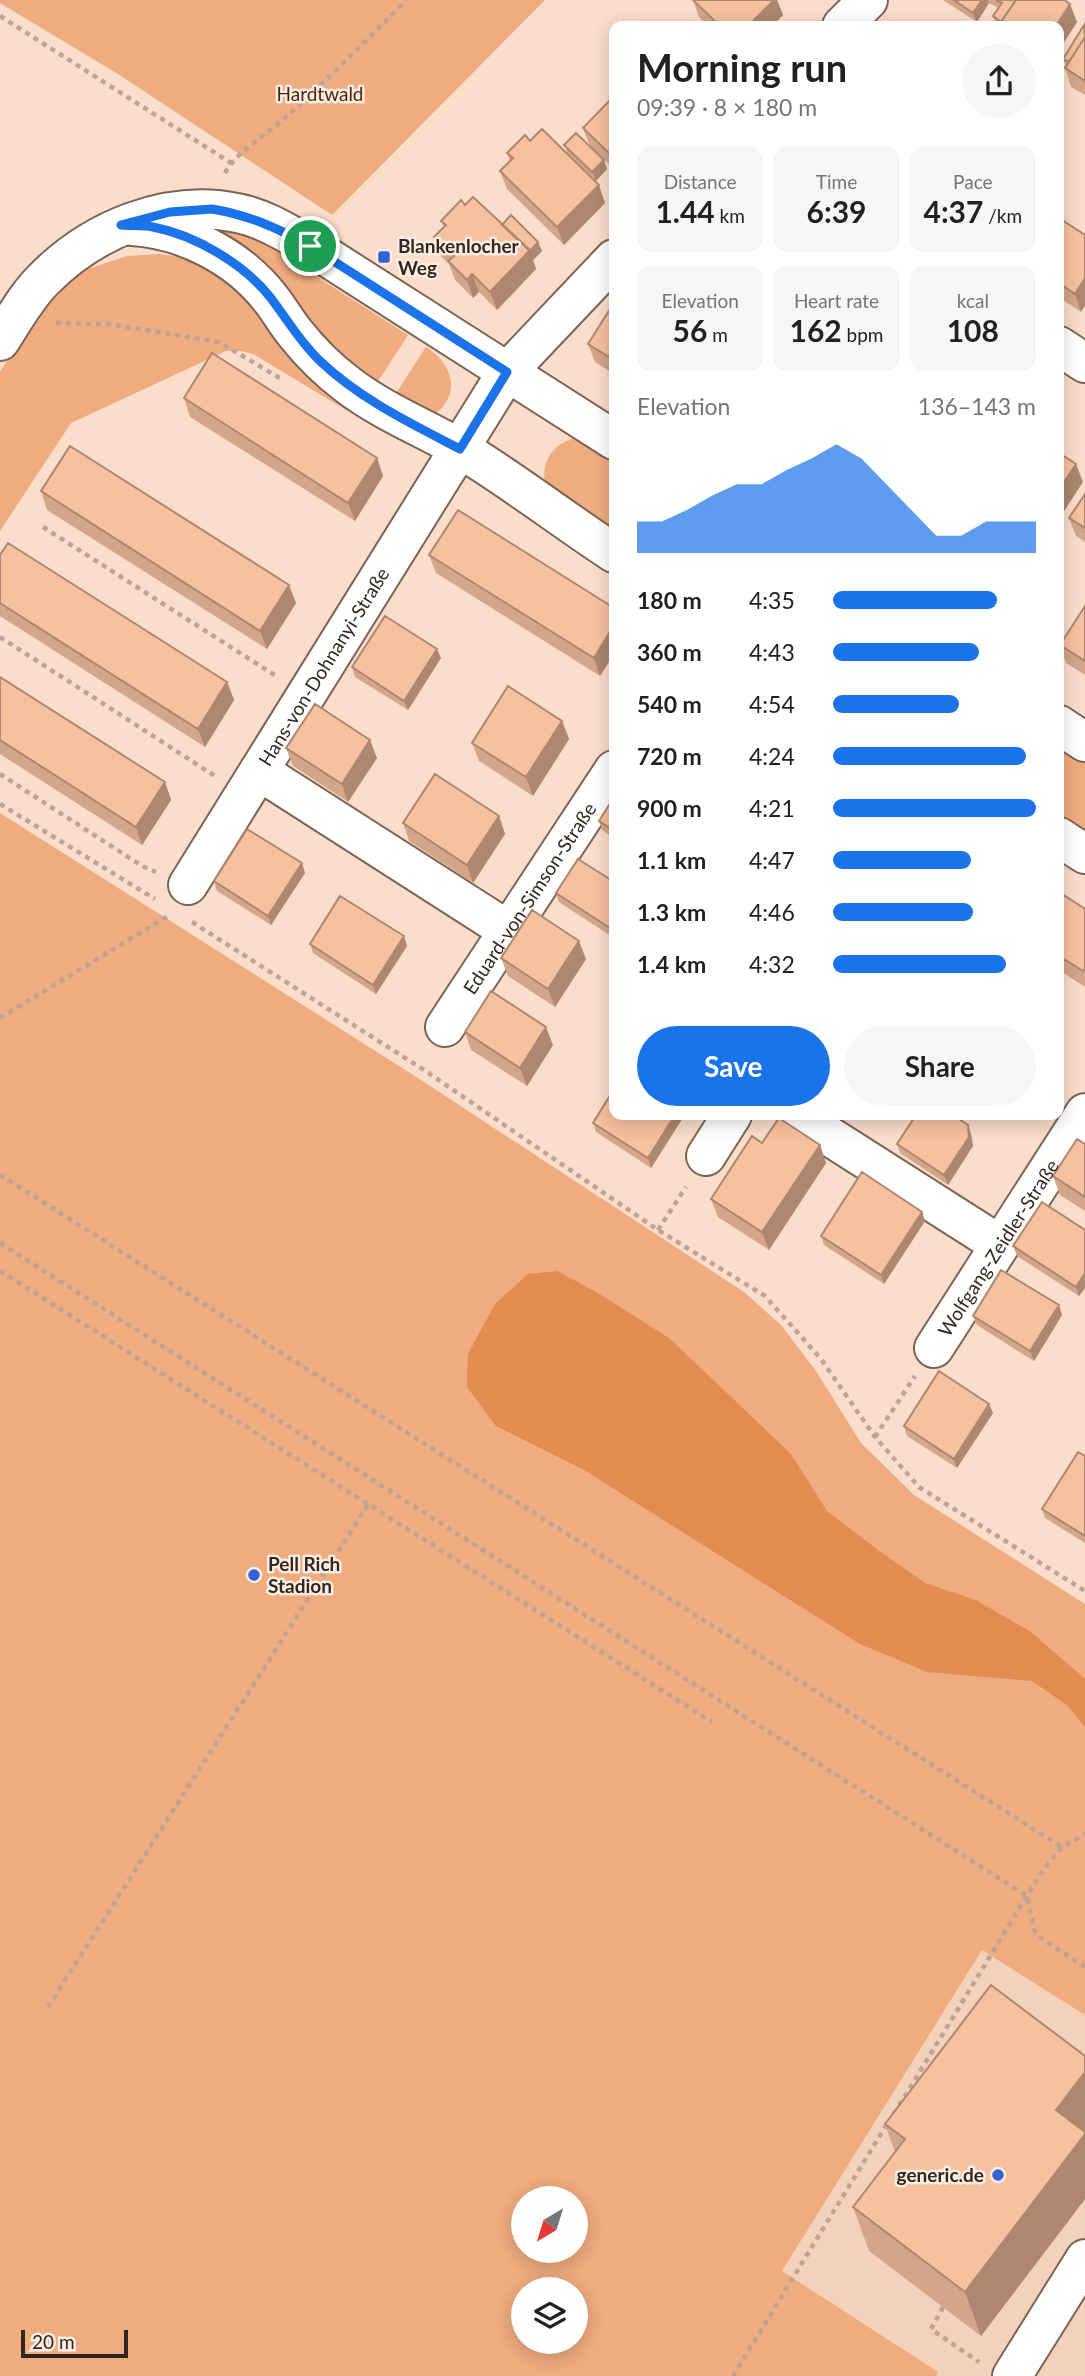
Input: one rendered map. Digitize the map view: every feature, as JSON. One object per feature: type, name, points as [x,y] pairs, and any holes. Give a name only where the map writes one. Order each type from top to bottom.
[{"type":"street","points":[[847,21],[868,0]]},
{"type":"street","points":[[9,327],[41,281],[70,256],[121,225],[170,212],[212,209],[240,213],[276,227],[310,246],[609,437]]},
{"type":"street","points":[[121,225],[153,227],[199,243],[239,265],[270,297],[294,332],[319,360],[349,385],[376,405],[460,449],[609,550]]},
{"type":"street","points":[[460,449],[507,372],[609,264]]},
{"type":"street","points":[[1064,349],[1085,363]]},
{"type":"street","name":"Hans-von-Dohnanyi-Straße","points":[[178,905],[460,449]]},
{"type":"street","points":[[1064,728],[1085,742]]},
{"type":"street","name":"Eduard-von-Simson-Straße","points":[[445,1027],[609,778]]},
{"type":"street","points":[[252,783],[509,931]]},
{"type":"street","points":[[1064,840],[1085,854]]},
{"type":"street","name":"Wolfgang-Zeidler-Straße","points":[[934,1348],[1085,1113]]},
{"type":"street","points":[[706,1156],[729,1120]]},
{"type":"street","points":[[804,1120],[1000,1245]]},
{"type":"street","points":[[996,2369],[1085,2259]]},
{"type":"path","points":[[224,175],[231,163],[338,70],[406,0]]},
{"type":"path","points":[[0,16],[231,163]]},
{"type":"path","points":[[9,327],[31,323],[110,324],[219,342],[250,359]]},
{"type":"path","points":[[43,527],[306,695]]},
{"type":"path","points":[[0,637],[252,783]]},
{"type":"path","points":[[0,774],[142,866],[178,905]]},
{"type":"path","points":[[0,804],[178,905],[658,1230],[765,1296],[821,1359],[875,1437],[919,1487],[1085,1591]]},
{"type":"path","points":[[0,1018],[178,905]]},
{"type":"path","points":[[658,1230],[706,1156]]},
{"type":"path","points":[[0,1175],[1062,1847]]},
{"type":"path","points":[[0,1243],[1027,1896],[1034,1930],[1042,1939],[1085,1967]]},
{"type":"path","points":[[0,1270],[712,1722]]},
{"type":"path","points":[[875,1437],[934,1348]]},
{"type":"path","points":[[48,2007],[369,1503]]},
{"type":"path","points":[[733,2376],[1038,1876],[1062,1847],[1085,1834]]},
{"type":"path","points":[[943,2307],[930,2329],[996,2369]]},
{"type":"shaded area","points":[[557,1271],[598,1293],[669,1338],[791,1454],[827,1511],[874,1547],[925,1583],[976,1600],[1031,1632],[1085,1679],[1085,1727],[1068,1706],[1032,1681],[927,1672],[860,1644],[584,1470],[496,1426],[467,1387],[468,1354],[495,1304],[528,1274]]},
{"type":"shaded area","points":[[982,1950],[1085,2015],[1085,2376],[716,2376]]},
{"type":"green space","name":"Hardtwald","points":[[0,0],[545,0],[332,215],[118,74],[0,3]]},
{"type":"green space","points":[[226,231],[256,240],[278,252],[408,335],[373,389],[218,235]]},
{"type":"green space","points":[[159,254],[182,257],[219,272],[361,408],[356,416],[253,354],[226,351],[71,423],[0,531],[0,372],[33,319],[51,298],[85,270],[127,256]]},
{"type":"green space","points":[[426,347],[443,362],[451,380],[448,398],[434,415],[391,401]]},
{"type":"green space","points":[[574,438],[585,440],[609,456],[609,535],[546,489],[546,464],[553,451]]},
{"type":"green space","points":[[1064,746],[1085,760],[1085,837],[1064,823]]},
{"type":"green space","points":[[0,813],[418,1078],[744,1292],[781,1325],[816,1371],[861,1443],[914,1495],[1085,1604],[1085,2015],[982,1950],[782,2271],[938,2372],[936,2376],[0,2376]]},
{"type":"building","points":[[693,0],[774,0],[753,21],[715,21]]},
{"type":"building","points":[[954,0],[982,0],[973,13]]},
{"type":"building","points":[[996,0],[1016,0],[1000,21],[993,16],[1002,3]]},
{"type":"building","points":[[1016,0],[1064,0],[1070,4],[1059,21],[1001,21]]},
{"type":"building","points":[[1084,25],[1085,37],[1069,62],[1064,57]]},
{"type":"building","points":[[1085,37],[1085,81],[1065,68]]},
{"type":"building","points":[[609,101],[609,153],[583,128]]},
{"type":"building","points":[[542,129],[599,185],[557,227],[500,171],[513,158],[507,153],[525,135],[530,141]]},
{"type":"building","points":[[576,133],[604,160],[592,172],[564,145]]},
{"type":"building","points":[[473,197],[530,250],[490,292],[472,274],[467,280],[448,261],[454,256],[434,237],[446,225],[441,221],[461,200],[465,205]]},
{"type":"building","points":[[511,215],[538,242],[530,251],[502,225]]},
{"type":"building","points":[[1064,221],[1085,235],[1085,278],[1075,294],[1064,286]]},
{"type":"building","points":[[609,311],[609,357],[588,344]]},
{"type":"building","points":[[212,353],[377,458],[348,503],[184,398]]},
{"type":"building","points":[[70,446],[289,585],[260,631],[41,491]]},
{"type":"building","points":[[1064,456],[1076,464],[1064,482]]},
{"type":"building","points":[[1085,494],[1085,528],[1069,518]]},
{"type":"building","points":[[458,510],[609,605],[609,633],[594,658],[429,555]]},
{"type":"building","points":[[8,543],[227,682],[198,729],[0,603],[0,555]]},
{"type":"building","points":[[1085,606],[1085,661],[1064,648],[1064,639]]},
{"type":"building","points":[[385,616],[437,649],[404,701],[352,667]]},
{"type":"building","points":[[0,677],[165,782],[136,827],[0,740]]},
{"type":"building","points":[[508,686],[562,721],[526,777],[472,743]]},
{"type":"building","points":[[315,704],[370,740],[342,784],[286,748]]},
{"type":"building","points":[[435,774],[499,816],[467,865],[403,823]]},
{"type":"building","points":[[609,805],[609,828],[599,821]]},
{"type":"building","points":[[247,829],[302,863],[268,916],[214,881]]},
{"type":"building","points":[[578,859],[609,879],[609,927],[556,893]]},
{"type":"building","points":[[1064,895],[1085,909],[1083,971],[1064,959]]},
{"type":"building","points":[[340,896],[404,936],[373,985],[310,944]]},
{"type":"building","points":[[532,910],[579,941],[548,989],[501,958]]},
{"type":"building","points":[[491,991],[546,1027],[520,1068],[465,1032]]},
{"type":"building","points":[[609,1097],[609,1120],[672,1120],[648,1158],[593,1123]]},
{"type":"building","points":[[778,1120],[782,1120],[820,1145],[762,1232],[711,1199],[752,1136],[762,1143]]},
{"type":"building","points":[[913,1120],[960,1120],[968,1125],[969,1137],[944,1175],[897,1144]]},
{"type":"building","points":[[1077,1139],[1085,1144],[1085,1197],[1053,1176]]},
{"type":"building","points":[[862,1172],[922,1212],[881,1275],[821,1236]]},
{"type":"building","points":[[1042,1202],[1085,1230],[1085,1273],[1076,1287],[1013,1246]]},
{"type":"building","points":[[1001,1270],[1059,1305],[1030,1351],[973,1316]]},
{"type":"building","points":[[939,1371],[989,1404],[954,1459],[904,1426]]},
{"type":"building","points":[[1078,1452],[1085,1456],[1085,1536],[1042,1509]]},
{"type":"building","name":"generic.de","points":[[991,1985],[1085,2056],[1085,2072],[1056,2110],[1085,2134],[965,2292],[853,2207],[905,2139],[885,2124]]},
{"type":"place","name":"Blankenlocher Weg","points":[[384,257]]},
{"type":"place","name":"Pell Rich Stadion","points":[[254,1575]]},
{"type":"place","name":"generic.de","points":[[998,2175]]},
{"type":"route","points":[[212,209],[240,213],[276,227],[310,246],[507,372],[460,449],[376,405],[349,385],[319,360],[294,332],[270,297],[239,265],[199,243],[153,227],[121,225],[170,212],[212,209]]}]
